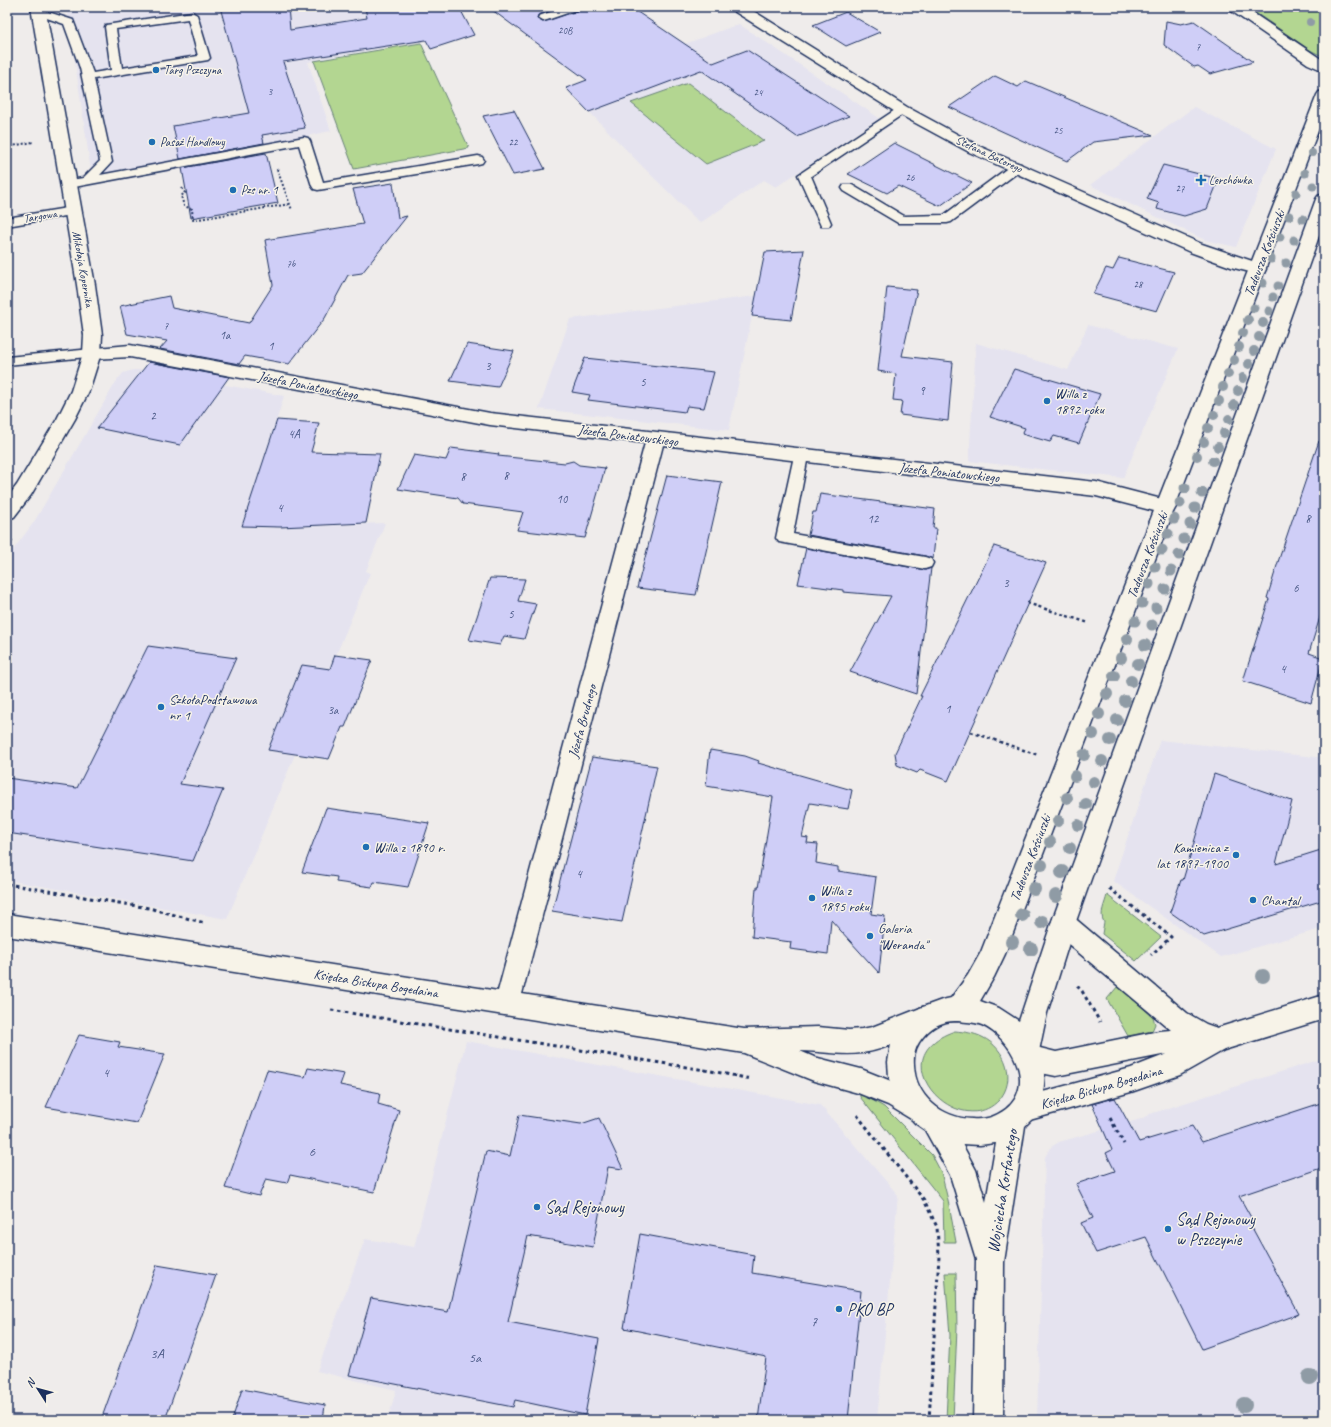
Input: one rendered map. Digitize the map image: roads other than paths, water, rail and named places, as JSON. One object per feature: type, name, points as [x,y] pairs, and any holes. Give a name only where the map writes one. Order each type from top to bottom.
[{"type":"street","name":"Stefana Batorego","points":[[737,7],[902,110],[974,148],[1196,248],[1258,269]]},
{"type":"street","points":[[1235,7],[1324,67]]},
{"type":"street","name":"Mikołaja Kopernika","points":[[7,512],[24,490],[66,419],[80,391],[92,353],[93,335],[91,316],[39,9]]},
{"type":"street","name":"Tadeusza Kościuszki","points":[[958,1009],[972,993],[983,976],[993,954],[1324,95]]},
{"type":"street","points":[[1027,1054],[1034,1013],[1063,924],[1324,198]]},
{"type":"street","name":"Józefa Poniatowskiego","points":[[92,353],[130,351],[490,419],[1096,489],[1166,507]]},
{"type":"street","name":"Józefa Brudnego","points":[[507,1003],[656,438]]},
{"type":"street","points":[[1063,924],[1178,1021],[1198,1033],[1217,1040]]},
{"type":"street","name":"Księdza Biskupa Bogedaina","points":[[7,926],[744,1041],[818,1039],[849,1042],[862,1041],[873,1039],[923,1019]]},
{"type":"street","name":"Księdza Biskupa Bogedaina","points":[[1019,1114],[1158,1071],[1171,1066],[1217,1040],[1324,1007]]},
{"type":"street","points":[[958,1009],[980,1012],[1000,1022],[1017,1037],[1027,1054],[1033,1074],[1031,1094],[1019,1114],[996,1130],[976,1133],[955,1131],[928,1116],[908,1094],[903,1082],[900,1063],[903,1047],[911,1031],[923,1019],[940,1012],[958,1009]]},
{"type":"street","name":"Księdza Biskupa Bogedaina","points":[[1027,1054],[1042,1062],[1056,1064],[1158,1043],[1217,1040]]},
{"type":"street","name":"Księdza Biskupa Bogedaina","points":[[744,1041],[814,1070],[838,1074],[861,1081],[898,1096],[928,1116]]},
{"type":"street","name":"Wojciecha Korfantego","points":[[988,1420],[990,1262],[1019,1114]]},
{"type":"street","name":"Wojciecha Korfantego","points":[[928,1116],[962,1170],[990,1262]]},
{"type":"lane","points":[[543,18],[575,7]]},
{"type":"lane","points":[[39,9],[69,22],[87,72],[106,162],[88,180]]},
{"type":"lane","points":[[87,72],[117,72],[204,58],[192,15],[110,28],[117,72]]},
{"type":"lane","points":[[824,223],[804,176],[902,110]]},
{"type":"lane","points":[[69,184],[304,141],[318,186],[478,160]]},
{"type":"lane","points":[[848,188],[902,220],[947,219],[1016,168]]},
{"type":"lane","name":"Targowa","points":[[7,222],[74,211]]},
{"type":"lane","points":[[7,361],[92,353]]},
{"type":"lane","points":[[801,456],[784,538],[926,563]]},
{"type":"place","name":"Targ Pszczyna","points":[[156,70]]},
{"type":"place","name":"Pasaż Handlowy","points":[[152,142]]},
{"type":"place","name":"Lerchówka","points":[[1201,180]]},
{"type":"place","name":"Pzs nr. 1","points":[[233,190]]},
{"type":"place","name":"Willa z 1892 roku","points":[[1047,401]]},
{"type":"place","name":"SzkołaPodstawowa nr 1","points":[[161,707]]},
{"type":"place","name":"Willa z 1890 r.","points":[[366,847]]},
{"type":"place","name":"Kamienica z lat 1897-1900","points":[[1236,855]]},
{"type":"place","name":"Willa z 1895 roku","points":[[812,898]]},
{"type":"place","name":"Chantal","points":[[1253,900]]},
{"type":"place","name":"Galeria \"Weranda\"","points":[[870,936]]},
{"type":"place","name":"Sąd Rejonowy","points":[[537,1207]]},
{"type":"place","name":"Sąd Rejonowy w Pszczynie","points":[[1168,1229]]},
{"type":"place","name":"PKO BP","points":[[839,1309]]}]
